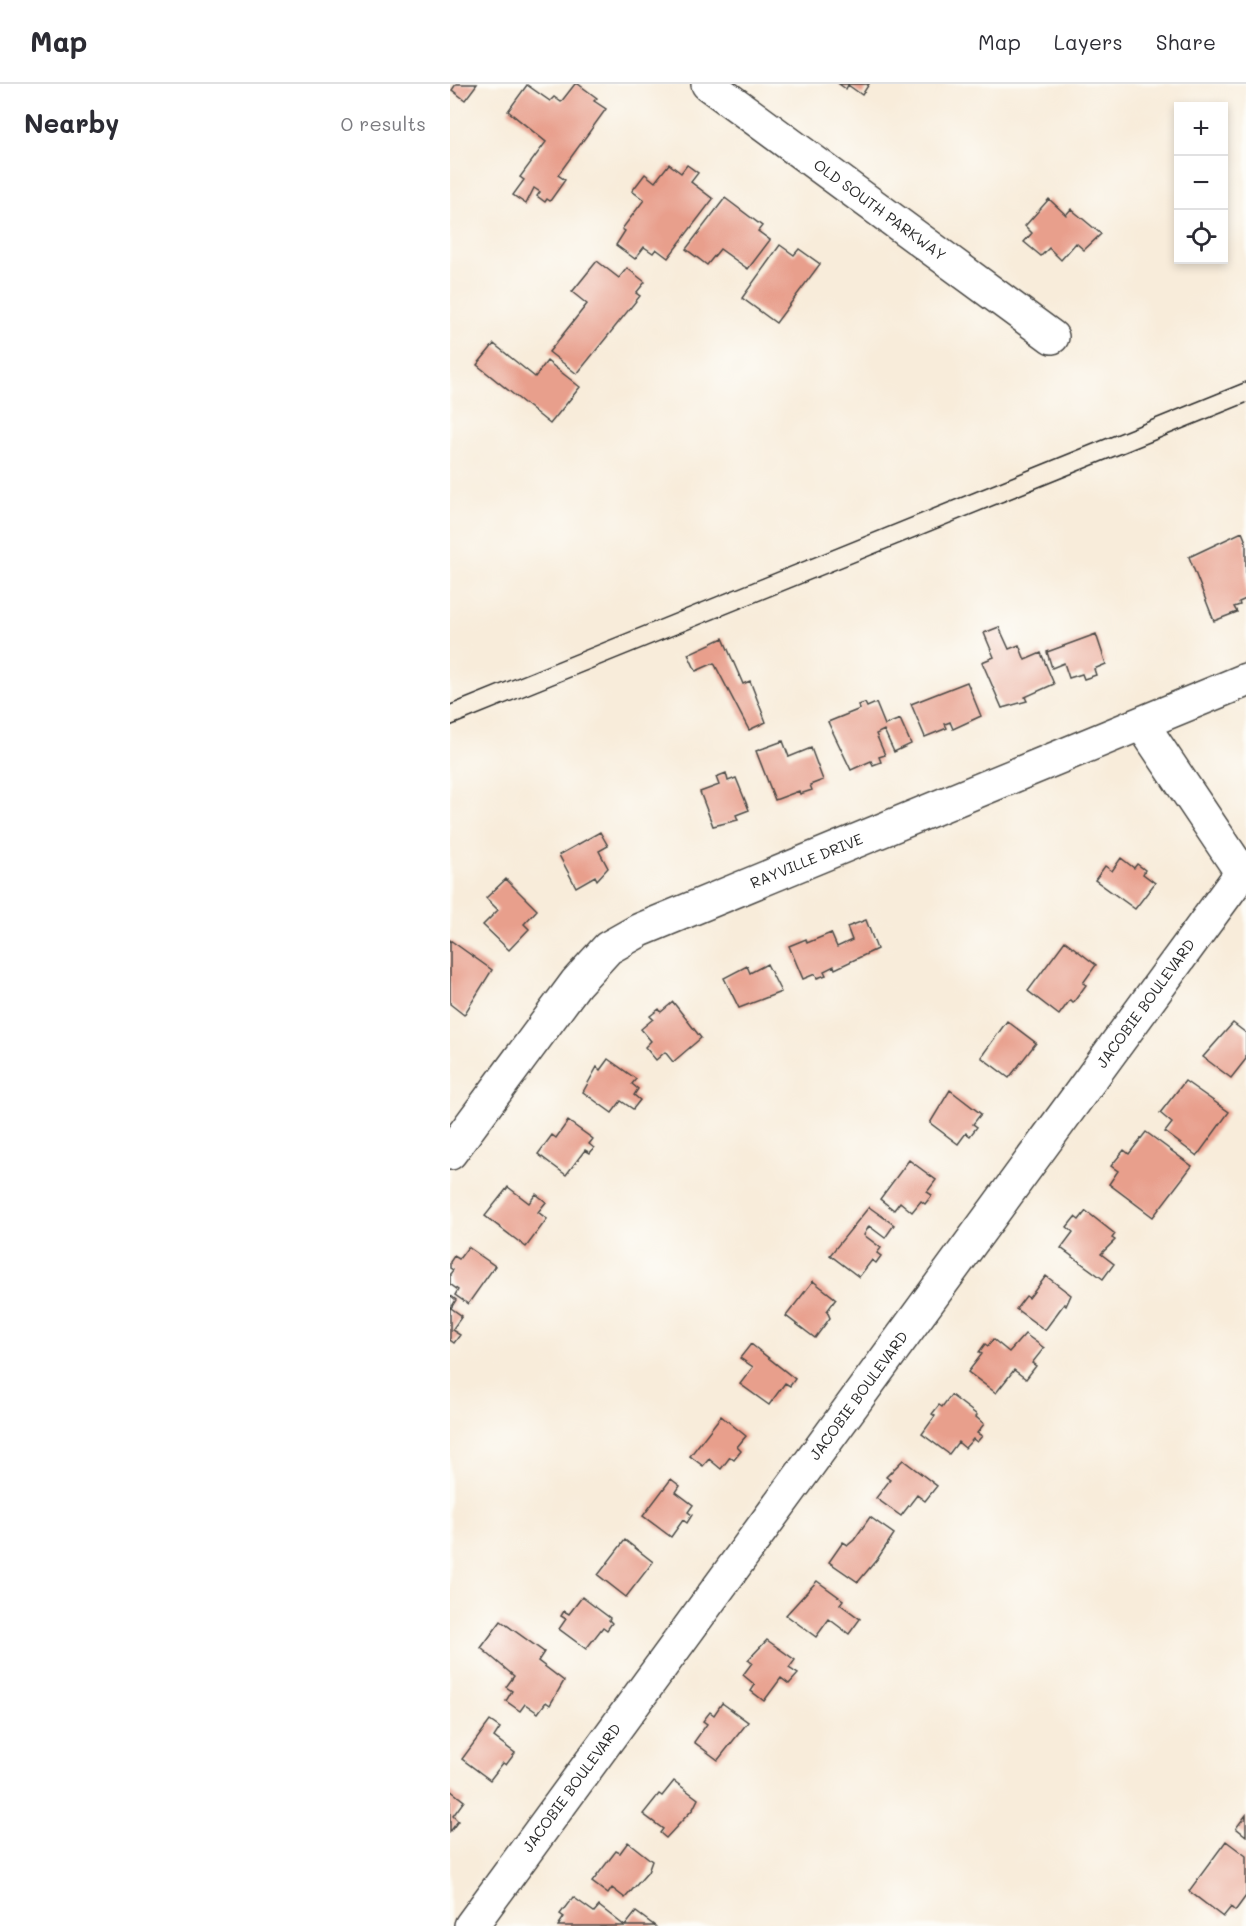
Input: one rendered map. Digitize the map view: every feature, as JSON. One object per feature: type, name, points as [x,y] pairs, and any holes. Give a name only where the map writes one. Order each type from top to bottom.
[{"type":"street","name":"OLD SOUTH PARKWAY","points":[[708,84],[1052,337]]},
{"type":"street","name":"RAYVILLE DRIVE","points":[[450,1153],[576,983],[608,948],[640,930],[1246,680]]},
{"type":"street","points":[[1142,724],[1244,870]]},
{"type":"street","name":"JACOBIE BOULEVARD","points":[[471,1926],[1244,870]]},
{"type":"building","points":[[456,84],[477,84],[465,100],[452,90]]},
{"type":"building","points":[[575,84],[597,98],[594,101],[606,109],[558,175],[565,180],[550,201],[547,199],[545,202],[537,196],[540,192],[534,188],[526,204],[513,195],[524,180],[520,177],[546,142],[508,111],[527,85],[550,101],[554,97],[561,102]]},
{"type":"building","points":[[839,84],[869,84],[862,95],[848,85],[846,89]]},
{"type":"building","points":[[669,164],[681,173],[687,165],[698,173],[691,182],[713,199],[668,258],[656,249],[653,253],[644,247],[635,259],[616,245],[625,231],[622,229],[644,200],[632,191],[645,174],[655,182]]},
{"type":"building","points":[[725,198],[762,226],[758,231],[770,240],[748,269],[720,249],[707,265],[686,249]]},
{"type":"building","points":[[1049,199],[1066,215],[1071,209],[1101,234],[1084,250],[1076,243],[1061,260],[1049,248],[1041,256],[1024,242],[1032,233],[1025,226]]},
{"type":"building","points":[[780,245],[794,255],[799,249],[820,264],[776,323],[742,298]]},
{"type":"building","points":[[597,261],[619,278],[627,268],[645,282],[636,293],[640,296],[577,374],[549,352],[587,304],[572,292]]},
{"type":"building","points":[[494,344],[535,377],[547,361],[580,387],[550,424],[477,365]]},
{"type":"building","points":[[1242,532],[1246,542],[1246,599],[1234,607],[1237,612],[1214,621],[1189,557]]},
{"type":"building","points":[[999,627],[1009,649],[1019,645],[1025,660],[1041,653],[1054,684],[1025,697],[1027,701],[1002,708],[982,662],[994,657],[984,633]]},
{"type":"building","points":[[1096,634],[1106,664],[1094,669],[1096,675],[1084,679],[1082,674],[1069,678],[1064,663],[1052,668],[1047,652]]},
{"type":"building","points":[[723,638],[743,684],[750,681],[766,722],[749,730],[714,663],[696,671],[688,654]]},
{"type":"building","points":[[967,682],[981,716],[953,729],[950,722],[945,724],[947,728],[925,737],[911,704]]},
{"type":"building","points":[[865,703],[867,707],[876,703],[885,725],[900,719],[911,744],[894,752],[884,730],[876,734],[885,755],[879,757],[881,762],[873,765],[871,761],[851,770],[828,722],[860,709],[858,705]]},
{"type":"building","points":[[783,741],[789,757],[811,748],[823,780],[810,785],[812,790],[800,794],[799,791],[775,800],[756,751]]},
{"type":"building","points":[[726,773],[728,781],[736,778],[749,810],[736,815],[738,820],[713,826],[700,792],[719,785],[716,777]]},
{"type":"building","points":[[600,832],[608,846],[599,851],[608,868],[597,880],[595,876],[576,887],[559,855]]},
{"type":"building","points":[[1121,858],[1134,868],[1137,864],[1145,870],[1143,874],[1155,883],[1135,909],[1095,880],[1105,866],[1112,871]]},
{"type":"building","points":[[506,879],[537,910],[524,924],[529,929],[509,950],[483,925],[498,910],[486,898]]},
{"type":"building","points":[[866,920],[877,949],[835,969],[834,966],[824,971],[826,975],[817,978],[815,974],[803,979],[789,946],[806,939],[807,943],[831,933],[837,947],[852,940],[847,927]]},
{"type":"building","points":[[450,940],[492,970],[464,1015],[450,1004]]},
{"type":"building","points":[[1065,941],[1096,965],[1083,983],[1086,985],[1073,1003],[1070,1000],[1059,1015],[1028,991]]},
{"type":"building","points":[[767,964],[781,992],[739,1008],[724,978],[747,966],[750,973]]},
{"type":"building","points":[[673,1002],[701,1038],[673,1062],[665,1052],[656,1060],[645,1047],[651,1041],[641,1029],[653,1019],[650,1016],[659,1009],[661,1012]]},
{"type":"building","points":[[1007,1021],[1036,1043],[1009,1078],[981,1057]]},
{"type":"building","points":[[1233,1023],[1246,1033],[1246,1059],[1231,1078],[1203,1057]]},
{"type":"building","points":[[608,1059],[636,1079],[632,1084],[638,1089],[634,1095],[640,1100],[633,1109],[621,1101],[612,1113],[583,1092],[597,1067],[600,1070]]},
{"type":"building","points":[[1185,1081],[1229,1112],[1197,1156],[1165,1132],[1172,1123],[1160,1113]]},
{"type":"building","points":[[950,1090],[981,1114],[973,1124],[977,1127],[970,1136],[966,1133],[958,1144],[930,1123]]},
{"type":"building","points":[[568,1121],[593,1139],[589,1144],[594,1148],[590,1153],[585,1150],[566,1175],[538,1154],[552,1135],[556,1138]]},
{"type":"building","points":[[1146,1132],[1192,1166],[1153,1217],[1109,1184],[1118,1171],[1111,1166],[1124,1150],[1129,1154]]},
{"type":"building","points":[[909,1160],[936,1180],[927,1192],[932,1195],[925,1204],[921,1201],[912,1212],[900,1202],[894,1210],[880,1199]]},
{"type":"building","points":[[508,1187],[529,1203],[536,1194],[546,1202],[538,1212],[547,1219],[526,1247],[485,1216]]},
{"type":"building","points":[[869,1207],[894,1225],[885,1238],[869,1226],[864,1235],[881,1248],[877,1253],[881,1256],[876,1263],[872,1260],[859,1277],[830,1255]]},
{"type":"building","points":[[1086,1211],[1115,1234],[1112,1238],[1115,1240],[1101,1254],[1114,1264],[1103,1279],[1061,1248],[1073,1232],[1067,1227],[1075,1217],[1079,1220]]},
{"type":"building","points":[[468,1247],[495,1266],[468,1304],[455,1295],[458,1290],[450,1284],[450,1274],[453,1270],[450,1268],[450,1262],[454,1256],[459,1259]]},
{"type":"building","points":[[1046,1276],[1071,1295],[1066,1306],[1064,1304],[1045,1330],[1016,1309],[1026,1296],[1029,1298]]},
{"type":"building","points":[[813,1281],[836,1299],[827,1311],[830,1318],[815,1338],[786,1316]]},
{"type":"building","points":[[450,1295],[456,1300],[451,1308],[462,1316],[452,1330],[460,1335],[454,1343],[450,1340]]},
{"type":"building","points":[[1025,1334],[1044,1348],[1032,1363],[1036,1366],[1026,1379],[1014,1370],[996,1393],[968,1372],[982,1354],[979,1352],[985,1344],[988,1346],[993,1339],[1009,1352]]},
{"type":"building","points":[[751,1344],[795,1379],[790,1386],[785,1383],[769,1405],[740,1384],[753,1367],[740,1358]]},
{"type":"building","points":[[951,1395],[977,1415],[976,1417],[984,1424],[977,1433],[982,1436],[977,1442],[973,1439],[965,1448],[958,1442],[949,1454],[922,1434],[935,1416],[932,1414],[939,1405],[942,1407]]},
{"type":"building","points":[[721,1416],[746,1436],[737,1447],[741,1451],[734,1460],[730,1457],[721,1469],[709,1459],[703,1466],[690,1456]]},
{"type":"building","points":[[903,1460],[937,1486],[925,1501],[917,1495],[901,1516],[876,1498],[890,1480],[886,1477]]},
{"type":"building","points":[[671,1479],[680,1486],[676,1492],[693,1505],[688,1512],[692,1515],[687,1523],[683,1520],[671,1537],[643,1516]]},
{"type":"building","points":[[870,1517],[894,1534],[858,1582],[829,1562],[843,1542],[848,1545],[854,1540]]},
{"type":"building","points":[[625,1540],[653,1562],[626,1597],[598,1575]]},
{"type":"building","points":[[817,1581],[843,1600],[840,1604],[860,1619],[849,1634],[829,1619],[816,1637],[786,1615]]},
{"type":"building","points":[[582,1597],[610,1618],[612,1623],[607,1630],[603,1627],[586,1649],[559,1629],[566,1619],[561,1616],[564,1611],[569,1614]]},
{"type":"building","points":[[501,1621],[544,1652],[538,1661],[564,1681],[550,1705],[546,1702],[538,1713],[525,1704],[520,1711],[506,1701],[512,1691],[506,1687],[514,1676],[481,1648]]},
{"type":"building","points":[[767,1640],[795,1660],[789,1668],[798,1674],[789,1684],[781,1678],[764,1701],[751,1691],[755,1685],[743,1675],[752,1663],[748,1660]]},
{"type":"building","points":[[722,1703],[748,1722],[718,1760],[694,1742],[707,1724],[703,1721],[710,1712],[714,1715]]},
{"type":"building","points":[[490,1721],[500,1728],[494,1737],[515,1753],[506,1765],[503,1763],[490,1780],[462,1759]]},
{"type":"building","points":[[674,1781],[698,1799],[693,1809],[666,1838],[660,1833],[663,1829],[643,1814],[659,1794],[662,1796]]},
{"type":"building","points":[[450,1790],[464,1801],[453,1816],[458,1821],[450,1832]]},
{"type":"building","points":[[1246,1815],[1246,1836],[1236,1828]]},
{"type":"building","points":[[1226,1841],[1246,1856],[1246,1896],[1235,1911],[1231,1907],[1223,1917],[1189,1891]]},
{"type":"building","points":[[628,1842],[652,1861],[648,1872],[625,1898],[612,1888],[608,1894],[592,1882],[616,1851],[620,1853]]},
{"type":"building","points":[[573,1897],[594,1912],[599,1906],[625,1926],[558,1926],[564,1917],[560,1914]]},
{"type":"building","points":[[636,1912],[655,1926],[625,1926]]},
{"type":"tram line","points":[[450,705],[1246,382]]},
{"type":"tram line","points":[[450,726],[1246,403]]}]
